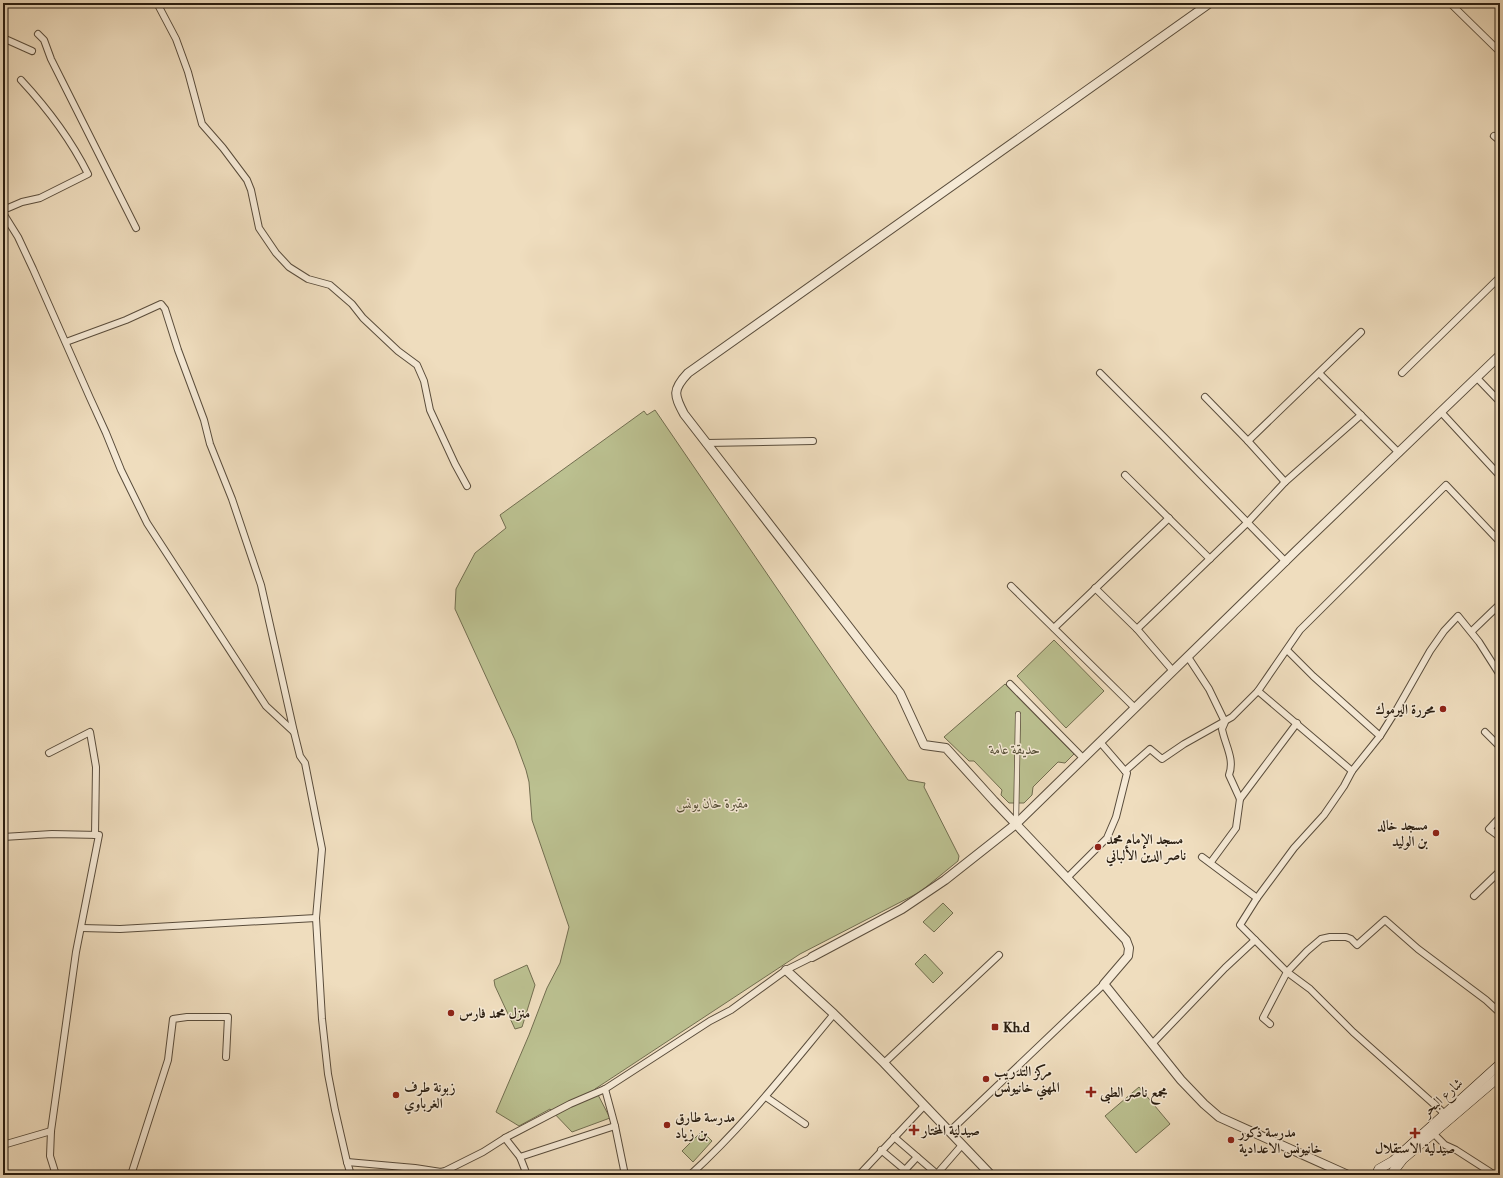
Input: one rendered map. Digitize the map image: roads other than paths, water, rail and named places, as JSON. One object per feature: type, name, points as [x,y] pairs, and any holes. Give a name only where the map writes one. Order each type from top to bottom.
[{"type":"main road","name":"شارع البحر","points":[[1393,1174],[1403,1159],[1431,1131],[1445,1114],[1500,1064]]},
{"type":"main road","name":"شارع البحر","points":[[1375,1174],[1379,1169],[1393,1161],[1500,1076]]},
{"type":"main road","points":[[1384,1167],[1389,1168],[1393,1174]]},
{"type":"street","points":[[157,3],[176,39],[188,72],[202,124],[223,148],[247,180],[251,190],[259,228],[276,253],[289,267],[308,279],[330,285],[352,304],[363,318],[398,351],[417,365],[424,381],[430,410],[467,486]]},
{"type":"street","points":[[950,1131],[1104,984],[1128,956],[1129,948],[1126,940],[946,748],[924,745],[900,693],[684,414],[675,397],[676,388],[688,373],[1210,3]]},
{"type":"street","points":[[1450,3],[1500,52]]},
{"type":"street","points":[[38,34],[44,40],[51,59],[136,228]]},
{"type":"street","points":[[3,38],[32,51]]},
{"type":"street","points":[[3,206],[8,208],[22,202],[40,198],[88,174],[78,153],[42,104],[21,80]]},
{"type":"street","points":[[1494,136],[1500,141]]},
{"type":"street","points":[[3,213],[18,237],[34,269],[121,470],[147,523],[266,706],[294,732]]},
{"type":"street","points":[[1402,373],[1500,277]]},
{"type":"street","points":[[66,342],[126,320],[161,304],[165,309],[178,350],[204,420],[210,444],[232,499],[261,585],[294,732],[300,756],[305,763],[322,849],[316,918],[322,1019],[328,1074],[346,1162],[352,1175]]},
{"type":"street","points":[[1248,441],[1362,332]]},
{"type":"street","points":[[346,1162],[415,1168],[441,1172],[483,1152],[505,1138],[570,1104],[605,1089],[710,1021],[731,1010],[786,970],[902,909],[945,880],[1016,824],[1500,355]]},
{"type":"street","points":[[1100,373],[1286,562]]},
{"type":"street","points":[[1319,373],[1399,453]]},
{"type":"street","points":[[1477,378],[1500,402]]},
{"type":"street","points":[[1205,397],[1285,482]]},
{"type":"street","points":[[1441,412],[1500,476]]},
{"type":"street","points":[[1137,629],[1247,523],[1285,482],[1361,415]]},
{"type":"street","points":[[706,443],[812,441]]},
{"type":"street","points":[[1125,475],[1210,559]]},
{"type":"street","points":[[1125,771],[1150,749],[1162,759],[1184,744],[1232,717],[1258,691],[1300,630],[1446,485],[1500,542]]},
{"type":"street","points":[[1054,628],[1169,518]]},
{"type":"street","points":[[1011,586],[1135,708]]},
{"type":"street","points":[[1096,588],[1137,629],[1173,671]]},
{"type":"street","points":[[1472,631],[1500,604]]},
{"type":"street","points":[[1445,1114],[1353,1032],[1310,989],[1287,972],[1240,925],[1294,848],[1324,815],[1344,786],[1352,771],[1380,736],[1397,709],[1425,657],[1444,631],[1458,616],[1472,631],[1499,671]]},
{"type":"street","points":[[1287,650],[1313,676],[1380,736]]},
{"type":"street","points":[[1188,657],[1209,690],[1225,722],[1222,729],[1232,761],[1230,775],[1240,799]]},
{"type":"street","points":[[1010,684],[1083,758]]},
{"type":"street","points":[[1258,691],[1297,723],[1324,749],[1352,771]]},
{"type":"street","points":[[1016,824],[1018,714]]},
{"type":"street","points":[[1211,862],[1236,828],[1240,799],[1297,723]]},
{"type":"street","points":[[49,753],[90,732],[96,767],[94,835]]},
{"type":"street","points":[[1485,732],[1500,747]]},
{"type":"street","points":[[1068,877],[1107,838],[1116,817],[1128,773],[1100,742]]},
{"type":"street","points":[[1500,817],[1489,829],[1500,837]]},
{"type":"street","points":[[3,837],[52,834],[99,835],[82,928],[76,952],[51,1131],[50,1156],[56,1175]]},
{"type":"street","points":[[1202,857],[1211,862],[1258,898]]},
{"type":"street","points":[[1474,896],[1500,871]]},
{"type":"street","points":[[82,928],[142,928],[316,918]]},
{"type":"street","points":[[1270,1024],[1263,1018],[1287,972],[1321,939],[1330,937],[1346,937],[1351,939],[1357,945],[1385,920],[1418,949],[1481,996],[1500,1013]]},
{"type":"street","points":[[1152,1044],[1225,968],[1255,940]]},
{"type":"street","points":[[884,1063],[999,955]]},
{"type":"street","points":[[786,970],[884,1063],[924,1106],[950,1131],[988,1174]]},
{"type":"street","points":[[1104,984],[1197,1098],[1219,1117],[1347,1175]]},
{"type":"street","points":[[690,1175],[718,1150],[766,1097],[834,1014]]},
{"type":"street","points":[[131,1175],[168,1060],[174,1019],[187,1017],[228,1017],[226,1057]]},
{"type":"street","points":[[605,1089],[615,1126],[625,1175]]},
{"type":"street","points":[[766,1097],[805,1124]]},
{"type":"street","points":[[859,1175],[924,1106]]},
{"type":"street","points":[[520,1157],[615,1126]]},
{"type":"street","points":[[3,1145],[51,1131]]},
{"type":"street","points":[[1431,1131],[1445,1145],[1456,1150],[1495,1175]]},
{"type":"street","points":[[894,1137],[936,1174],[962,1145]]},
{"type":"street","points":[[505,1138],[520,1157],[527,1175]]},
{"type":"street","points":[[882,1150],[911,1175]]},
{"type":"street","points":[[905,1170],[917,1157]]},
{"type":"place","name":"محررة اليرموك","points":[[1443,709]]},
{"type":"place","name":"مسجد خالد بن الوليد","points":[[1436,833]]},
{"type":"place","name":"مسجد الإمام محمد ناصر الدين الألباني","points":[[1098,847]]},
{"type":"place","name":"منزل محمد فارس","points":[[451,1013]]},
{"type":"place","name":"Kh.d","points":[[995,1027]]},
{"type":"place","name":"مركز التدريب المهني خانيونس","points":[[986,1079]]},
{"type":"place","name":"مجمع ناصر الطبى","points":[[1091,1092]]},
{"type":"place","name":"زبونة طرف الغرباوي","points":[[396,1095]]},
{"type":"place","name":"مدرسة طارق بن زياد","points":[[667,1125]]},
{"type":"place","name":"صيدلية المختار","points":[[914,1130]]},
{"type":"place","name":"صيدلية الاستقلال","points":[[1415,1133]]},
{"type":"place","name":"مدرسة ذكور خانيونس الاعدادية","points":[[1231,1140]]},
{"type":"park label","name":"حديقة عامة","points":[[1015,749]]},
{"type":"park label","name":"مقبرة خان يونس","points":[[712,803]]}]
